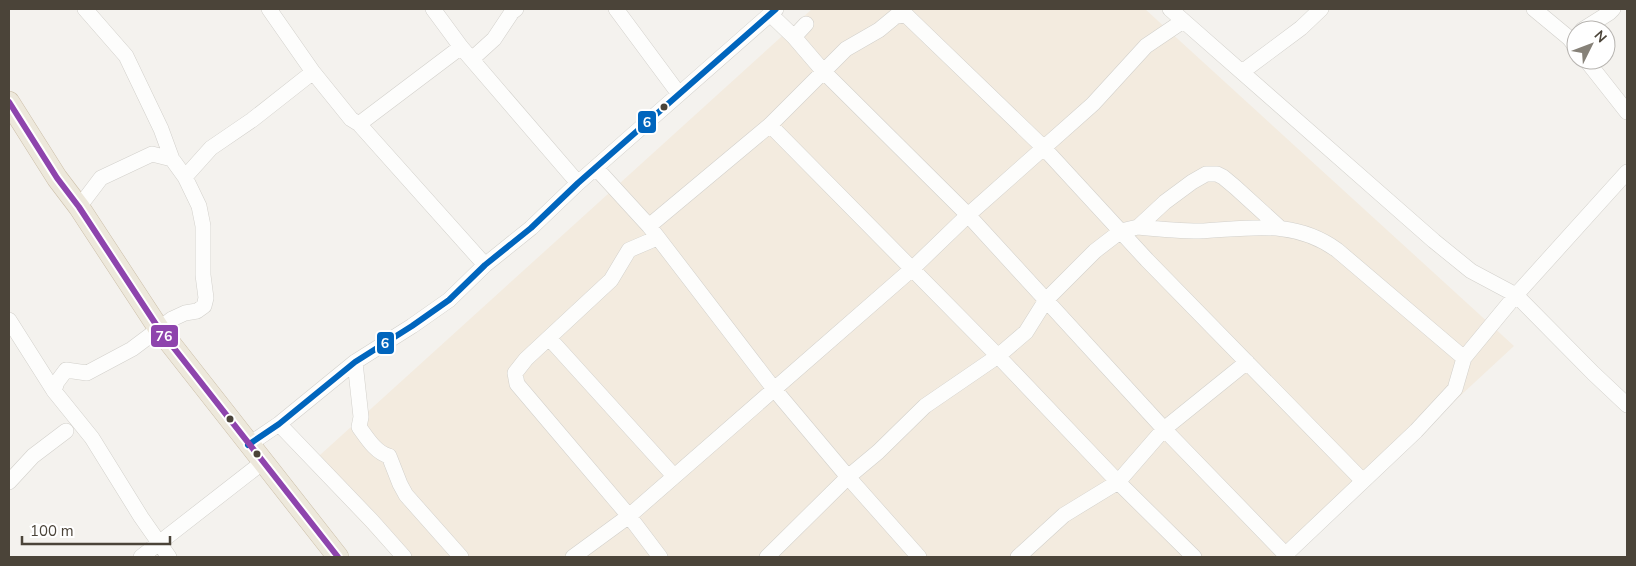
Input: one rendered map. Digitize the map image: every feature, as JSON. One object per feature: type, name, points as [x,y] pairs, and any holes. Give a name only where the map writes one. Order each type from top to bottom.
[{"type":"highway","points":[[9,102],[57,178],[79,207],[159,329],[338,557]]},
{"type":"street","points":[[54,391],[57,382],[66,370],[87,373],[132,349],[172,318],[196,311],[204,306],[206,298],[199,206],[185,177],[172,159],[161,129],[126,56],[85,9]]},
{"type":"street","points":[[269,9],[313,72],[351,120],[359,124],[484,265]]},
{"type":"street","points":[[433,9],[461,47],[578,183]]},
{"type":"street","points":[[472,60],[494,39],[516,9]]},
{"type":"street","points":[[616,9],[679,94]]},
{"type":"street","points":[[1170,9],[1441,247],[1471,271],[1516,295],[1627,405]]},
{"type":"street","points":[[1242,72],[1302,28],[1321,9]]},
{"type":"street","points":[[1534,9],[1566,30]]},
{"type":"street","points":[[1599,20],[1613,9]]},
{"type":"street","points":[[248,444],[279,424],[355,362],[449,300],[484,265],[531,228],[578,183],[773,11],[824,72],[968,215],[1164,429],[1286,556],[1416,431],[1455,389],[1464,358],[1516,295],[1627,172]]},
{"type":"street","points":[[660,557],[630,516],[517,384],[515,373],[519,366],[611,280],[629,250],[653,232],[770,124],[846,50],[879,30],[899,14],[906,15],[1043,147],[1121,231],[1363,481]]},
{"type":"street","points":[[573,557],[630,516],[912,269],[968,215],[1093,104],[1146,46],[1183,21]]},
{"type":"street","points":[[794,37],[806,24]]},
{"type":"street","points":[[359,124],[461,47]]},
{"type":"street","points":[[1594,70],[1627,112]]},
{"type":"street","points":[[185,177],[211,148],[252,120],[313,72]]},
{"type":"street","points":[[770,124],[998,356],[1118,482],[1194,557]]},
{"type":"street","points":[[79,207],[101,178],[152,154],[172,159]]},
{"type":"street","points":[[596,168],[653,232],[774,389],[919,557]]},
{"type":"street","points":[[1138,227],[1165,202],[1192,182],[1201,176],[1217,174],[1227,180],[1280,228]]},
{"type":"street","points":[[767,557],[848,477],[878,452],[925,406],[998,356],[1026,332],[1046,300],[1094,250],[1121,231],[1138,227],[1180,231],[1253,226],[1280,228],[1306,235],[1330,245],[1464,358]]},
{"type":"street","points":[[9,320],[54,391],[92,438],[141,518],[169,557]]},
{"type":"street","points":[[549,338],[674,476]]},
{"type":"street","points":[[355,362],[361,417],[359,427],[383,455],[389,456],[406,495],[461,557]]},
{"type":"street","points":[[1018,557],[1064,515],[1118,482],[1164,429],[1248,362]]},
{"type":"street","points":[[279,424],[372,520],[404,557]]},
{"type":"street","points":[[9,482],[32,456],[66,431]]},
{"type":"street","points":[[141,557],[263,462]]},
{"type":"shaded area","points":[[812,9],[1145,9],[1514,346],[1286,557],[394,557],[309,465]]},
{"type":"transit line","name":"6","points":[[248,445],[279,424],[355,362],[449,300],[485,265],[531,228],[578,183],[776,9]]},
{"type":"transit line","name":"76","points":[[9,102],[57,178],[79,207],[159,329],[338,557]]}]
